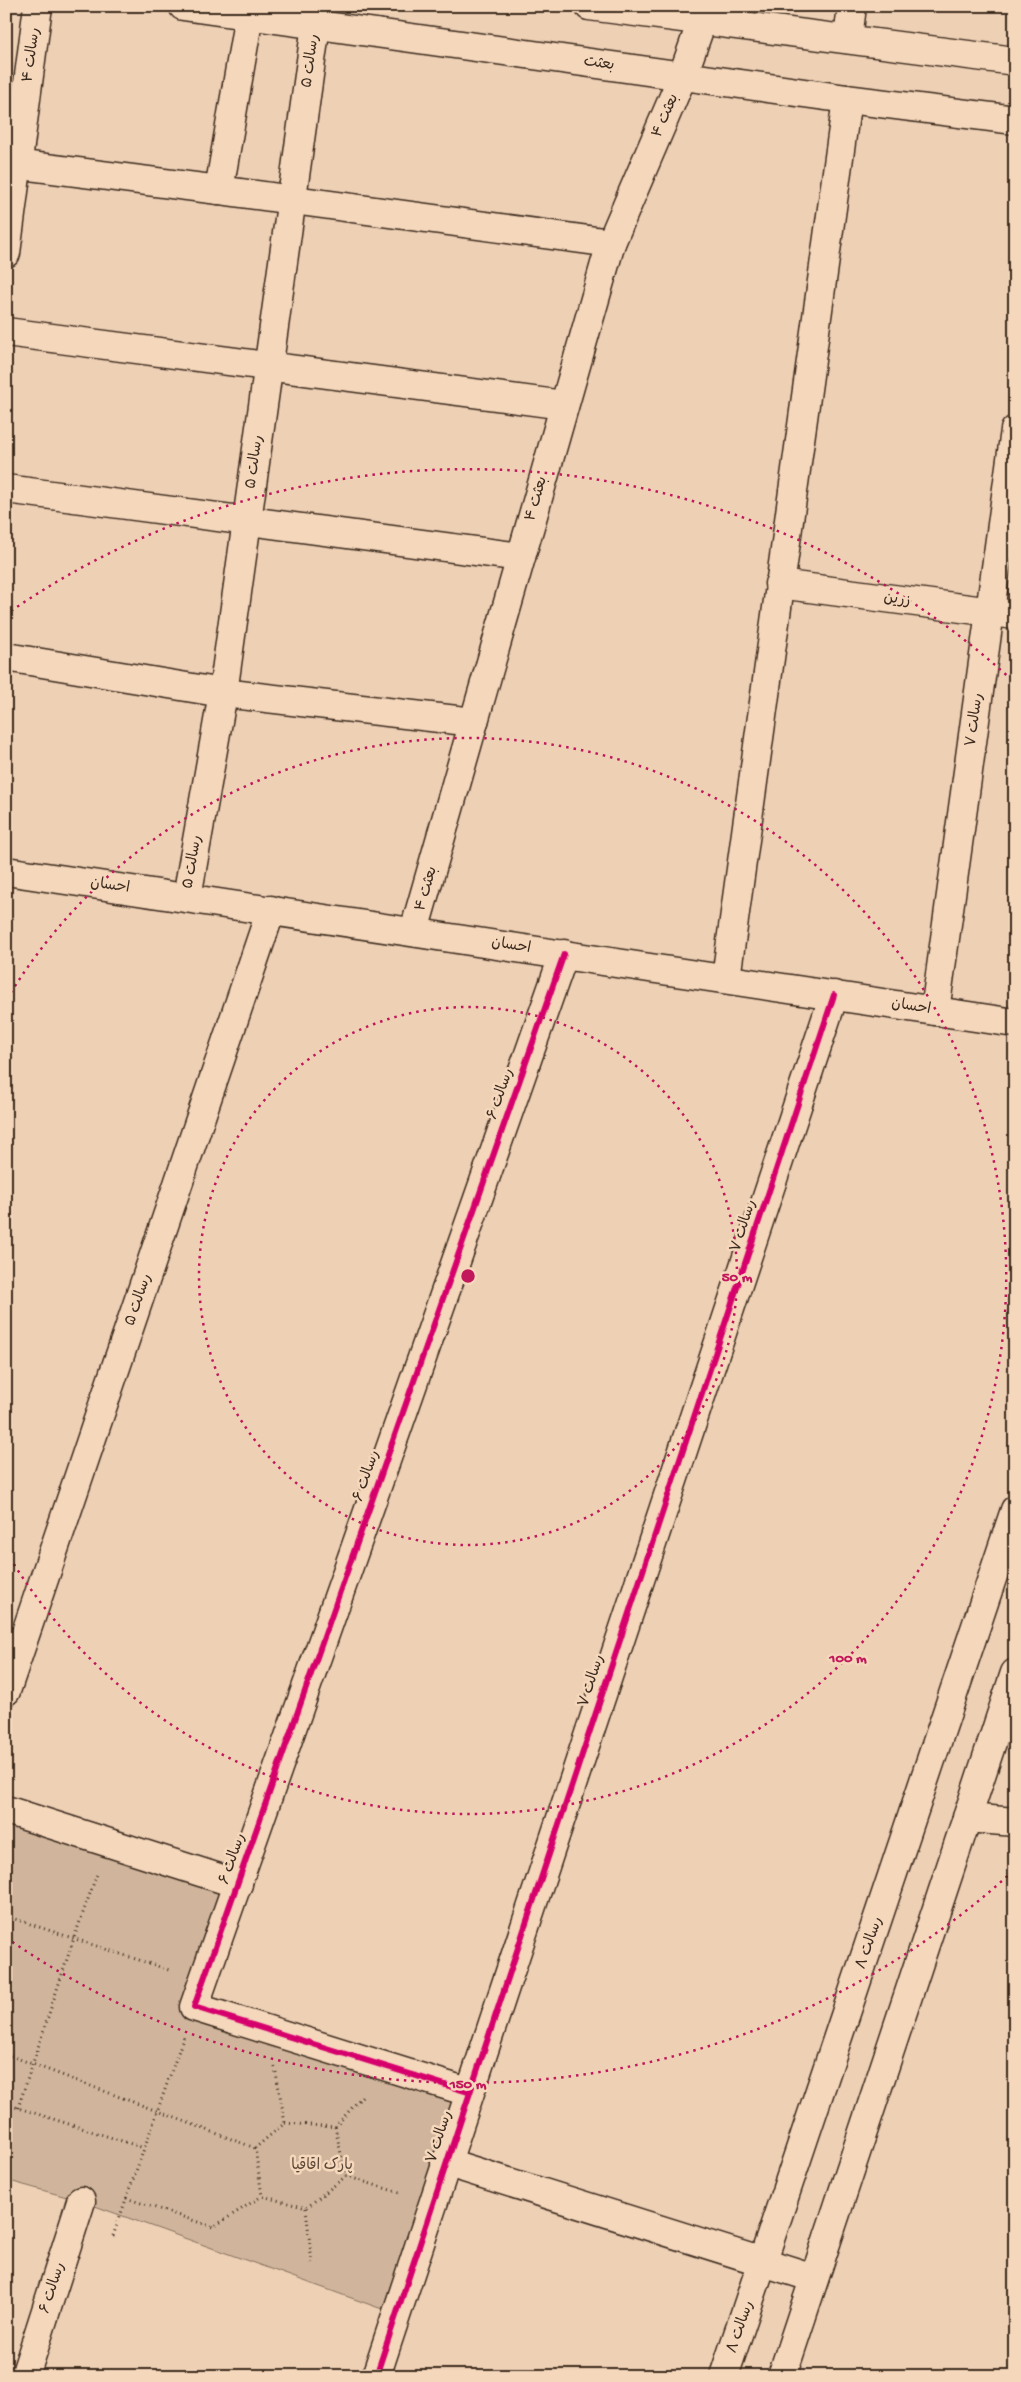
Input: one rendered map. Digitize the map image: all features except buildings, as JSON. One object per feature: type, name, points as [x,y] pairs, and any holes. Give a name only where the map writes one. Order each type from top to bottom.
[{"type":"street","name":"رسالت ۴","points":[[6,253],[12,164],[38,6]]},
{"type":"street","name":"بعثت","points":[[184,6],[847,99],[1015,120]]},
{"type":"street","points":[[589,6],[1015,61]]},
{"type":"street","points":[[848,39],[852,6]]},
{"type":"street","points":[[219,190],[250,16]]},
{"type":"street","name":"بعثت ۴","points":[[414,932],[610,243],[683,75],[702,21]]},
{"type":"street","name":"رسالت ۵","points":[[187,897],[223,693],[316,25]]},
{"type":"street","points":[[726,978],[847,99]]},
{"type":"street","points":[[12,164],[292,199],[610,243]]},
{"type":"street","points":[[6,332],[564,405]]},
{"type":"street","name":"رسالت ۷","points":[[935,1011],[1002,614],[1015,430]]},
{"type":"street","points":[[6,489],[521,557]]},
{"type":"street","name":"زرین","points":[[779,584],[1002,614]]},
{"type":"street","points":[[6,657],[223,693],[474,722]]},
{"type":"street","name":"احسان","points":[[6,871],[1015,1023]]},
{"type":"street","name":"رسالت ۵","points":[[6,1691],[271,910]]},
{"type":"street","name":"رسالت ۶","points":[[194,2007],[564,954]]},
{"type":"street","name":"رسالت ۷","points":[[376,2376],[468,2092],[834,995]]},
{"type":"street","name":"رسالت ۸","points":[[724,2376],[1015,1510]]},
{"type":"street","points":[[782,2376],[1015,1673]]},
{"type":"street","points":[[6,1810],[238,1884]]},
{"type":"street","points":[[967,1818],[1015,1822]]},
{"type":"street","points":[[194,2007],[468,2092]]},
{"type":"street","points":[[445,2162],[814,2278]]},
{"type":"street","name":"رسالت ۶","points":[[25,2376],[81,2201]]},
{"type":"path","points":[[18,2108],[74,1938],[109,1843]]},
{"type":"path","points":[[6,1916],[203,1982]]},
{"type":"path","points":[[113,2236],[194,2007]]},
{"type":"path","points":[[269,2030],[285,2122]]},
{"type":"path","points":[[6,2054],[255,2148]]},
{"type":"path","points":[[335,2127],[388,2067]]},
{"type":"path","points":[[6,2104],[144,2148]]},
{"type":"path","points":[[255,2148],[285,2122],[335,2127]]},
{"type":"path","points":[[335,2127],[346,2176]]},
{"type":"path","points":[[255,2148],[262,2196]]},
{"type":"path","points":[[346,2176],[432,2203]]},
{"type":"path","points":[[306,2208],[346,2176]]},
{"type":"path","points":[[126,2198],[214,2228],[262,2196],[306,2208]]},
{"type":"path","points":[[306,2208],[312,2263]]},
{"type":"green space","name":"پارک اقاقیا","points":[[6,1810],[238,1884],[195,2007],[468,2092],[396,2314],[81,2201],[6,2180]]},
{"type":"cycle path","points":[[468,2092],[194,2007],[564,954]]},
{"type":"cycle path","points":[[376,2376],[834,995]]}]
